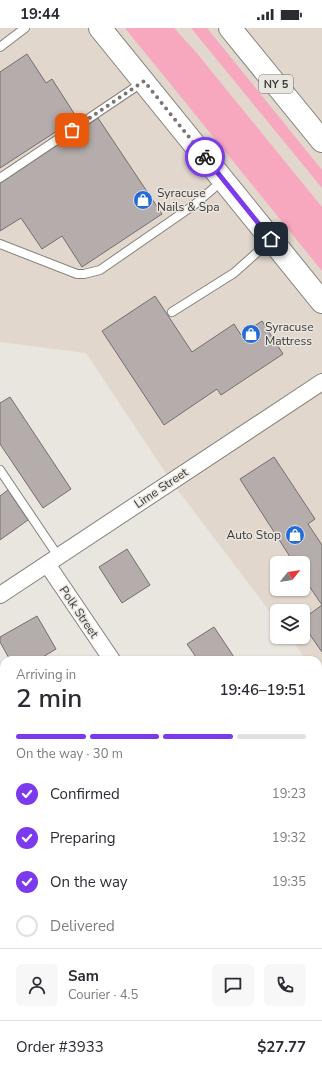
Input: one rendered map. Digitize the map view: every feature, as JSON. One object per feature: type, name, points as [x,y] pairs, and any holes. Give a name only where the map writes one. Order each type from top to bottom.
[{"type":"main road","points":[[100,28],[322,302]]},
{"type":"main road","name":"NY 5","points":[[230,28],[322,141]]},
{"type":"street","name":"Lime Street","points":[[0,595],[322,382]]},
{"type":"street","name":"Polk Street","points":[[52,560],[110,656]]},
{"type":"lane","points":[[0,47],[25,28]]},
{"type":"lane","points":[[0,178],[144,81]]},
{"type":"lane","points":[[0,244],[77,274],[100,270],[194,205],[223,180]]},
{"type":"lane","points":[[172,312],[234,274],[271,239]]},
{"type":"lane","points":[[0,470],[52,560]]},
{"type":"shaded area","points":[[0,28],[322,28],[322,656],[304,656],[294,644],[310,644],[310,604],[270,604],[270,612],[171,481],[86,353],[0,342]]},
{"type":"shaded area","points":[[125,28],[174,28],[195,51],[322,207],[322,271]]},
{"type":"shaded area","points":[[191,28],[207,28],[322,170],[322,188]]},
{"type":"building","points":[[27,54],[46,83],[52,79],[77,118],[0,168],[0,72]]},
{"type":"building","points":[[98,118],[162,214],[82,267],[62,236],[42,249],[21,218],[0,231],[0,183]]},
{"type":"building","points":[[155,296],[192,352],[234,324],[241,335],[262,321],[283,354],[221,395],[217,389],[164,425],[102,331]]},
{"type":"building","points":[[10,397],[71,489],[43,508],[0,444],[0,403]]},
{"type":"building","name":"Auto Stop","points":[[274,457],[315,519],[308,524],[322,545],[322,605],[310,587],[310,556],[290,556],[240,479]]},
{"type":"building","points":[[8,490],[28,520],[0,540],[0,496]]},
{"type":"building","points":[[127,549],[150,585],[122,603],[99,567]]},
{"type":"building","points":[[322,605],[322,652],[310,635],[310,614]]},
{"type":"building","points":[[37,616],[56,649],[45,656],[8,656],[0,642],[0,637]]},
{"type":"building","points":[[214,627],[233,656],[195,656],[187,644]]},
{"type":"way so far","points":[[72,130],[144,81],[205,157]]},
{"type":"place","name":"Syracuse Nails & Spa","points":[[143,200]]},
{"type":"place","name":"Syracuse Mattress","points":[[251,334]]},
{"type":"place","name":"Auto Stop","points":[[295,535]]},
{"type":"route","points":[[205,157],[271,239]]}]
